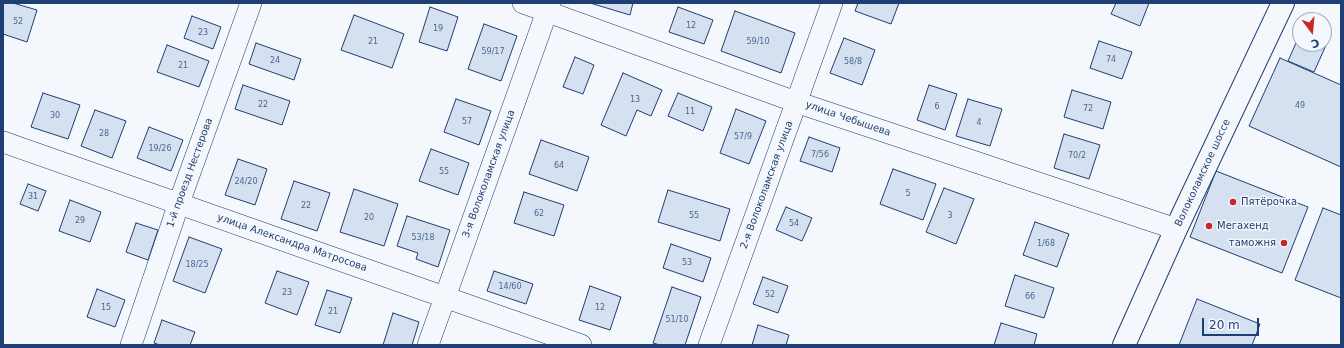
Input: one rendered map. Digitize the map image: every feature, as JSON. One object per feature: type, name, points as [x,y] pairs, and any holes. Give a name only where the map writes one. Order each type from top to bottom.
[{"type":"main road","name":"Волоколамское шоссе","points":[[1124,345],[1176,229],[1284,3]]},
{"type":"street","name":"1-й проезд Нестерова","points":[[131,345],[179,203],[252,3]]},
{"type":"street","name":"улица Чебышева","points":[[523,3],[549,7],[796,102],[1176,229]]},
{"type":"street","name":"2-я Волоколамская улица","points":[[709,345],[832,3]]},
{"type":"street","name":"3-я Волоколамская улица","points":[[428,345],[549,7]]},
{"type":"street","name":"улица Александра Матросова","points":[[3,142],[581,345]]},
{"type":"building","points":[[3,3],[13,3],[37,10],[27,42],[3,34]]},
{"type":"building","points":[[590,3],[633,3],[630,15]]},
{"type":"building","points":[[858,3],[899,3],[891,24],[855,11]]},
{"type":"building","points":[[1116,3],[1149,3],[1140,26],[1111,14]]},
{"type":"building","points":[[430,7],[458,17],[447,51],[419,42]]},
{"type":"building","points":[[678,7],[713,20],[704,44],[669,32]]},
{"type":"building","points":[[735,11],[795,33],[781,73],[721,51]]},
{"type":"building","points":[[354,15],[404,34],[392,68],[341,50]]},
{"type":"building","points":[[192,16],[221,27],[213,49],[184,38]]},
{"type":"building","points":[[484,24],[517,36],[501,81],[468,69]]},
{"type":"building","points":[[844,38],[875,50],[862,85],[830,73]]},
{"type":"building","points":[[1099,41],[1132,52],[1122,79],[1090,68]]},
{"type":"building","points":[[256,43],[301,59],[294,80],[249,64]]},
{"type":"building","points":[[167,45],[209,61],[199,87],[157,72]]},
{"type":"building","points":[[1292,52],[1323,52],[1314,72],[1288,61]]},
{"type":"building","points":[[575,57],[594,65],[583,94],[563,87]]},
{"type":"building","points":[[1280,58],[1341,85],[1341,167],[1249,126]]},
{"type":"building","points":[[623,73],[662,90],[651,116],[637,110],[626,136],[601,125]]},
{"type":"building","points":[[243,85],[290,101],[282,125],[235,109]]},
{"type":"building","points":[[929,85],[957,94],[945,130],[917,120]]},
{"type":"building","points":[[1072,90],[1111,102],[1103,129],[1064,117]]},
{"type":"building","points":[[43,93],[80,105],[68,139],[31,127]]},
{"type":"building","points":[[678,93],[712,107],[703,131],[668,116]]},
{"type":"building","points":[[456,99],[491,111],[479,145],[444,132]]},
{"type":"building","points":[[968,99],[1002,109],[990,146],[956,136]]},
{"type":"building","points":[[736,109],[766,121],[749,164],[720,153]]},
{"type":"building","points":[[95,110],[126,121],[112,158],[81,146]]},
{"type":"building","points":[[149,127],[183,140],[171,171],[137,158]]},
{"type":"building","points":[[1064,134],[1100,145],[1089,179],[1054,168]]},
{"type":"building","points":[[809,137],[840,148],[832,172],[800,161]]},
{"type":"building","points":[[541,140],[589,157],[577,191],[529,174]]},
{"type":"building","points":[[431,149],[469,163],[458,195],[419,181]]},
{"type":"building","points":[[238,159],[267,169],[255,205],[225,195]]},
{"type":"building","points":[[893,169],[936,184],[923,220],[880,204]]},
{"type":"building","points":[[1216,171],[1308,207],[1282,273],[1190,237]]},
{"type":"building","points":[[294,181],[330,193],[317,231],[281,219]]},
{"type":"building","points":[[28,184],[46,191],[38,211],[20,204]]},
{"type":"building","points":[[944,188],[974,199],[956,244],[926,232]]},
{"type":"building","points":[[354,189],[398,204],[384,246],[340,232]]},
{"type":"building","points":[[668,190],[730,209],[720,241],[658,222]]},
{"type":"building","points":[[524,192],[564,205],[554,236],[514,223]]},
{"type":"building","points":[[70,200],[101,212],[90,242],[59,231]]},
{"type":"building","points":[[786,207],[812,218],[802,241],[776,230]]},
{"type":"building","points":[[1323,208],[1341,215],[1341,298],[1295,280]]},
{"type":"building","points":[[407,216],[450,230],[438,267],[416,259],[418,253],[397,246]]},
{"type":"building","points":[[1035,222],[1069,234],[1057,267],[1023,255]]},
{"type":"building","points":[[136,223],[158,230],[148,260],[126,252]]},
{"type":"building","points":[[189,237],[222,249],[205,293],[173,281]]},
{"type":"building","points":[[671,244],[711,258],[703,282],[663,268]]},
{"type":"building","points":[[277,271],[309,282],[297,315],[265,303]]},
{"type":"building","points":[[494,271],[533,284],[526,304],[487,291]]},
{"type":"building","points":[[1015,275],[1054,288],[1044,318],[1005,306]]},
{"type":"building","points":[[763,277],[788,286],[778,313],[753,304]]},
{"type":"building","points":[[590,286],[621,297],[610,330],[579,320]]},
{"type":"building","points":[[672,287],[701,297],[685,345],[660,345],[653,343]]},
{"type":"building","points":[[97,289],[125,300],[115,327],[87,317]]},
{"type":"building","points":[[327,290],[352,298],[340,333],[315,325]]},
{"type":"building","points":[[1197,299],[1260,324],[1252,345],[1179,345]]},
{"type":"building","points":[[393,313],[419,322],[412,345],[383,345]]},
{"type":"building","points":[[162,320],[195,332],[190,345],[160,345],[154,343]]},
{"type":"building","points":[[1001,323],[1037,334],[1034,345],[994,345]]},
{"type":"building","points":[[758,325],[789,335],[786,345],[752,345]]},
{"type":"place","name":"Пятёрочка","points":[[1233,202]]},
{"type":"place","name":"Мегахенд","points":[[1209,226]]},
{"type":"place","name":"таможня","points":[[1284,243]]}]
